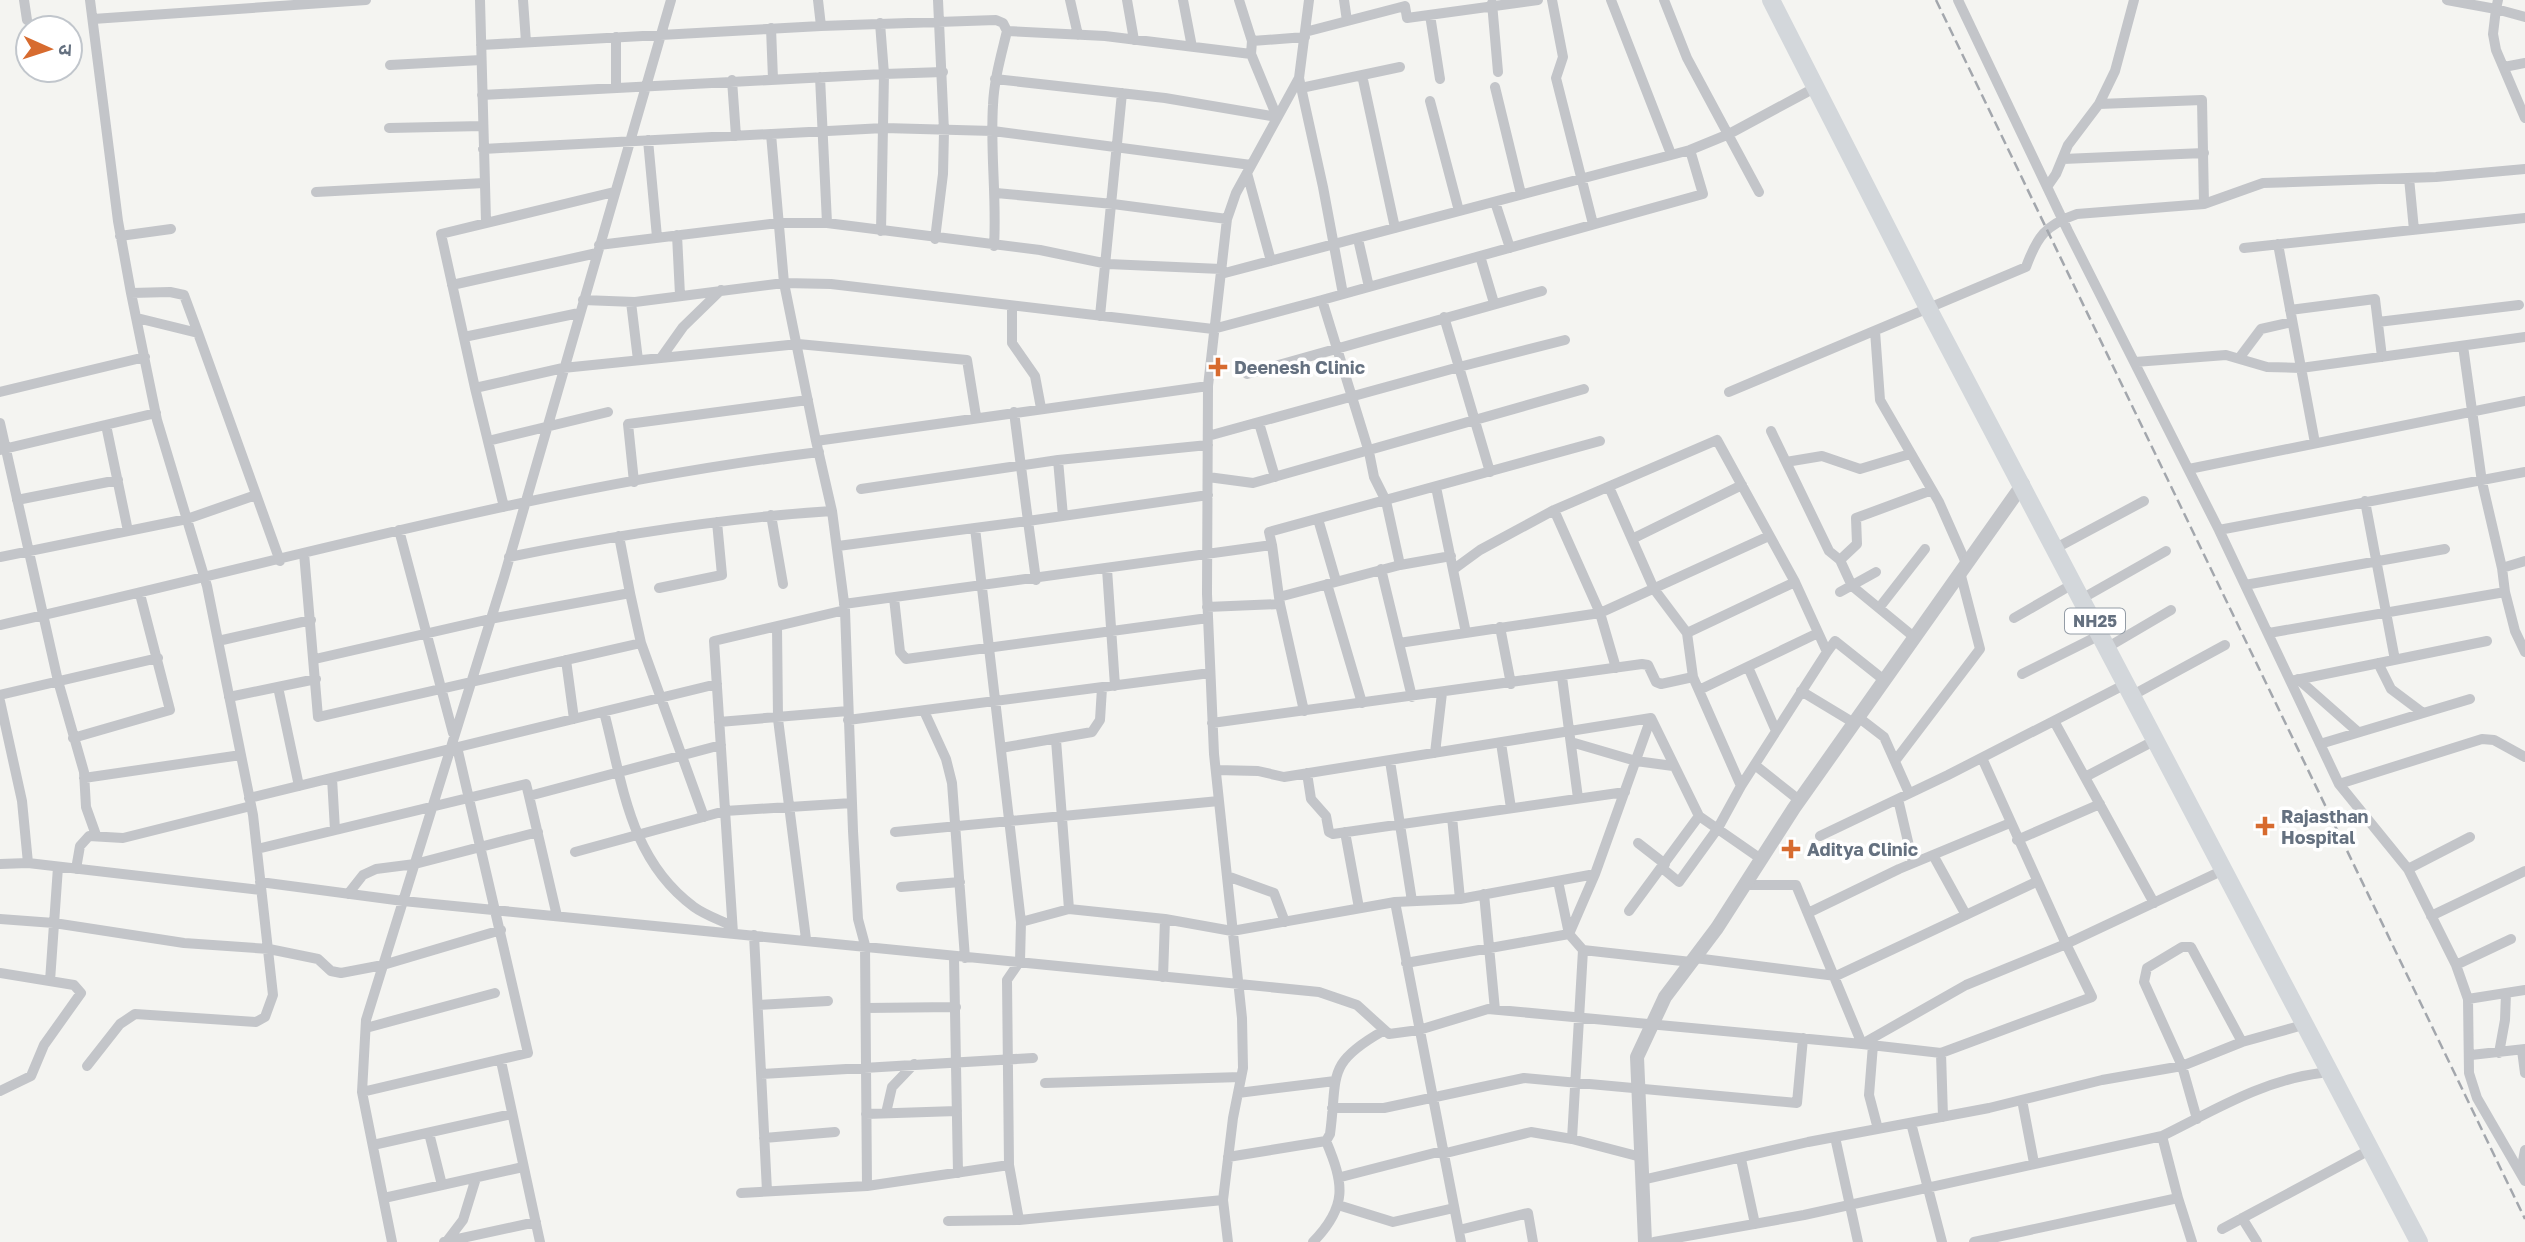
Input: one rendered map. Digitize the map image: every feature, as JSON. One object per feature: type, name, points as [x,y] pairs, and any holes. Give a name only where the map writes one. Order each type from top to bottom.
[{"type":"main road","name":"NH25","points":[[1759,0],[2019,488],[2066,588],[2100,643],[2419,1242]]},
{"type":"main road","name":"NH25","points":[[1771,0],[1923,310]]},
{"type":"main road","name":"NH25","points":[[2019,488],[2056,548],[2082,598],[2100,643]]},
{"type":"main road","name":"NH25","points":[[2126,692],[2148,744],[2407,1242]]},
{"type":"street","points":[[87,1066],[127,1017],[135,1014],[250,1022],[262,1020],[273,995],[257,849],[241,755],[205,579],[156,413],[120,236],[90,0]]},
{"type":"street","points":[[93,19],[366,0]]},
{"type":"street","points":[[480,0],[486,221]]},
{"type":"street","points":[[523,0],[526,43]]},
{"type":"street","points":[[453,736],[509,557],[671,0]]},
{"type":"street","points":[[818,0],[821,26]]},
{"type":"street","points":[[935,239],[943,174],[944,131],[943,72],[937,0]]},
{"type":"street","points":[[1070,0],[1078,35]]},
{"type":"street","points":[[1127,0],[1134,40]]},
{"type":"street","points":[[1183,0],[1192,47]]},
{"type":"street","points":[[1239,0],[1252,41],[1251,54],[1277,117]]},
{"type":"street","points":[[1310,0],[1300,83],[1343,294]]},
{"type":"street","points":[[1343,0],[1347,21]]},
{"type":"street","points":[[1252,41],[1305,34],[1405,6],[1407,18],[1492,3],[1538,0]]},
{"type":"street","points":[[1552,0],[1563,57],[1556,78],[1593,224]]},
{"type":"street","points":[[1611,0],[1671,154]]},
{"type":"street","points":[[1664,0],[1687,58],[1759,192]]},
{"type":"street","points":[[1958,0],[2062,219],[2294,680],[2339,784],[2408,869],[2456,965],[2468,999],[2471,1055],[2469,1073],[2477,1098],[2523,1177]]},
{"type":"street","points":[[2047,187],[2080,125],[2099,104],[2115,71],[2134,0]]},
{"type":"street","points":[[2447,0],[2497,5],[2525,17]]},
{"type":"street","points":[[1492,3],[1498,72]]},
{"type":"street","points":[[2497,5],[2494,43],[2524,116]]},
{"type":"street","points":[[1430,15],[1440,79]]},
{"type":"street","points":[[481,45],[771,28],[996,20],[1003,23],[1007,31],[995,79],[994,246]]},
{"type":"street","points":[[880,23],[884,74],[881,231]]},
{"type":"street","points":[[771,28],[773,79]]},
{"type":"street","points":[[1007,31],[1134,40],[1251,54]]},
{"type":"street","points":[[616,37],[616,88]]},
{"type":"street","points":[[390,65],[481,60]]},
{"type":"street","points":[[2504,67],[2525,63]]},
{"type":"street","points":[[1228,1242],[1223,1200],[1241,1077],[1242,1018],[1216,770],[1207,553],[1208,386],[1227,219],[1249,169],[1277,117],[1300,83],[1400,67]]},
{"type":"street","points":[[482,95],[732,80],[943,72]]},
{"type":"street","points":[[1362,75],[1395,229]]},
{"type":"street","points":[[820,77],[827,223]]},
{"type":"street","points":[[995,79],[1122,93],[1277,117]]},
{"type":"street","points":[[732,80],[736,136]]},
{"type":"street","points":[[1495,87],[1521,194]]},
{"type":"street","points":[[452,285],[657,237],[778,223],[827,223],[1105,262],[1221,272],[1358,239],[1690,150],[1729,134],[1807,92]]},
{"type":"street","points":[[1100,316],[1122,93]]},
{"type":"street","points":[[2099,104],[2202,100],[2204,204]]},
{"type":"street","points":[[1430,101],[1460,211]]},
{"type":"street","points":[[390,128],[483,126]]},
{"type":"street","points":[[483,149],[884,128],[993,131],[1249,169]]},
{"type":"street","points":[[771,134],[784,283],[832,511],[845,607],[858,919],[866,945],[867,1186]]},
{"type":"street","points":[[648,140],[657,237]]},
{"type":"street","points":[[583,300],[631,302],[784,283],[831,284],[1213,329],[1703,194],[1690,150]]},
{"type":"street","points":[[2063,159],[2204,153]]},
{"type":"street","points":[[1249,169],[1271,261]]},
{"type":"street","points":[[1729,392],[2026,267],[2037,239],[2062,219],[2077,214],[2204,204],[2263,183],[2409,178],[2525,169]]},
{"type":"street","points":[[2409,178],[2414,230]]},
{"type":"street","points":[[316,192],[484,183]]},
{"type":"street","points":[[504,507],[442,234],[486,221],[614,192]]},
{"type":"street","points":[[996,193],[1113,204],[1227,219]]},
{"type":"street","points":[[1495,202],[1510,248]]},
{"type":"street","points":[[2245,248],[2525,218]]},
{"type":"street","points":[[120,236],[171,229]]},
{"type":"street","points":[[677,235],[680,295]]},
{"type":"street","points":[[1358,239],[1369,286]]},
{"type":"street","points":[[2278,244],[2315,443]]},
{"type":"street","points":[[1480,256],[1494,303]]},
{"type":"street","points":[[661,358],[683,327],[721,290]]},
{"type":"street","points":[[131,293],[170,292],[184,295],[279,561]]},
{"type":"street","points":[[1247,374],[1494,303],[1542,292]]},
{"type":"street","points":[[2240,357],[2261,329],[2291,316],[2375,299],[2382,357]]},
{"type":"street","points":[[1322,300],[1369,452],[1374,477],[1386,501],[1400,565]]},
{"type":"street","points":[[631,302],[638,360]]},
{"type":"street","points":[[1012,306],[1012,343],[1035,376],[1041,408]]},
{"type":"street","points":[[2378,322],[2519,306]]},
{"type":"street","points":[[464,337],[579,313]]},
{"type":"street","points":[[137,317],[198,333]]},
{"type":"street","points":[[1444,317],[1490,471]]},
{"type":"street","points":[[1875,331],[1878,394],[1932,490],[1963,567],[1980,649],[1895,761]]},
{"type":"street","points":[[2135,362],[2240,357],[2267,367],[2301,368],[2525,337]]},
{"type":"street","points":[[861,489],[1208,441],[1259,423],[1459,367],[1565,341]]},
{"type":"street","points":[[475,388],[563,368],[798,344],[967,360],[976,416]]},
{"type":"street","points":[[2463,346],[2482,482],[2505,592],[2520,630],[2525,652]]},
{"type":"street","points":[[0,392],[145,357]]},
{"type":"street","points":[[816,440],[1208,386]]},
{"type":"street","points":[[1208,477],[1253,483],[1584,389]]},
{"type":"street","points":[[634,482],[628,424],[808,400]]},
{"type":"street","points":[[2189,469],[2525,401]]},
{"type":"street","points":[[488,442],[608,412]]},
{"type":"street","points":[[1014,412],[1036,580]]},
{"type":"street","points":[[3,449],[156,413]]},
{"type":"street","points":[[0,423],[3,449],[84,778],[84,800],[96,835]]},
{"type":"street","points":[[1259,423],[1275,477]]},
{"type":"street","points":[[106,425],[128,531]]},
{"type":"street","points":[[1771,431],[1829,551],[1840,560],[1852,586],[1914,637]]},
{"type":"street","points":[[1454,569],[1480,550],[1554,510],[1714,440],[1721,443],[1795,582],[1827,652]]},
{"type":"street","points":[[1304,710],[1279,600],[1269,532],[1600,441]]},
{"type":"street","points":[[0,625],[525,502],[722,464],[819,452]]},
{"type":"street","points":[[1786,462],[1822,456],[1860,469],[1910,454]]},
{"type":"street","points":[[1058,460],[1063,516]]},
{"type":"street","points":[[2219,530],[2525,472]]},
{"type":"street","points":[[17,500],[118,480]]},
{"type":"street","points":[[1632,539],[1742,485]]},
{"type":"street","points":[[1436,487],[1466,633]]},
{"type":"street","points":[[1609,487],[1654,589],[1686,633],[1693,677],[1741,786]]},
{"type":"street","points":[[1645,1242],[1637,1058],[1665,997],[1745,885],[1799,800],[2019,488]]},
{"type":"street","points":[[1840,560],[1857,544],[1856,518],[1932,490]]},
{"type":"street","points":[[0,557],[187,519],[256,495]]},
{"type":"street","points":[[838,546],[1208,495]]},
{"type":"street","points":[[2365,501],[2395,660]]},
{"type":"street","points":[[2056,548],[2144,502]]},
{"type":"street","points":[[1554,510],[1600,613],[1616,668]]},
{"type":"street","points":[[509,557],[619,536],[716,522],[832,511]]},
{"type":"street","points":[[771,515],[783,583]]},
{"type":"street","points":[[1318,519],[1362,703]]},
{"type":"street","points":[[659,587],[722,575],[716,522]]},
{"type":"street","points":[[975,528],[1021,922],[1020,961],[1007,980],[1009,1165],[1019,1220]]},
{"type":"street","points":[[362,1093],[501,1062],[528,1053],[481,846],[453,748],[453,736],[400,530]]},
{"type":"street","points":[[619,536],[641,643],[704,817]]},
{"type":"street","points":[[1399,643],[1600,613],[1769,536]]},
{"type":"street","points":[[733,929],[714,641],[845,607],[894,598],[1272,545]]},
{"type":"street","points":[[1879,608],[1925,549]]},
{"type":"street","points":[[2245,584],[2445,549]]},
{"type":"street","points":[[2082,598],[2166,551]]},
{"type":"street","points":[[304,553],[318,717],[641,643]]},
{"type":"street","points":[[894,598],[901,657],[917,658],[1113,631],[1279,600],[1381,569],[1451,556]]},
{"type":"street","points":[[2502,568],[2525,561]]},
{"type":"street","points":[[1107,569],[1115,686]]},
{"type":"street","points":[[1381,569],[1412,697]]},
{"type":"street","points":[[1840,592],[1876,572]]},
{"type":"street","points":[[1686,633],[1795,582]]},
{"type":"street","points":[[2014,618],[2066,588]]},
{"type":"street","points":[[2269,633],[2505,592]]},
{"type":"street","points":[[315,659],[490,619],[630,593]]},
{"type":"street","points":[[73,738],[169,712],[170,704],[140,594]]},
{"type":"street","points":[[2022,674],[2100,643],[2171,610]]},
{"type":"street","points":[[218,641],[311,620]]},
{"type":"street","points":[[777,626],[778,719],[806,940]]},
{"type":"street","points":[[1500,627],[1511,684]]},
{"type":"street","points":[[1699,690],[1818,633]]},
{"type":"street","points":[[1638,843],[1679,882],[1718,828],[1741,786],[1835,640],[1884,680]]},
{"type":"street","points":[[2294,680],[2487,641]]},
{"type":"street","points":[[1820,835],[2054,721],[2126,692],[2225,645]]},
{"type":"street","points":[[0,695],[158,658]]},
{"type":"street","points":[[566,660],[574,719]]},
{"type":"street","points":[[2378,663],[2391,689],[2423,713]]},
{"type":"street","points":[[1213,723],[1646,665],[1661,684],[1693,677]]},
{"type":"street","points":[[1748,667],[1776,731]]},
{"type":"street","points":[[719,723],[924,711],[1210,673]]},
{"type":"street","points":[[1562,677],[1578,798]]},
{"type":"street","points":[[229,697],[316,679]]},
{"type":"street","points":[[2294,680],[2358,733]]},
{"type":"street","points":[[76,869],[80,846],[89,836],[123,838],[299,786],[717,684]]},
{"type":"street","points":[[278,687],[299,786]]},
{"type":"street","points":[[1001,748],[1056,740],[1096,729],[1100,720],[1102,688]]},
{"type":"street","points":[[1801,691],[1884,737],[1909,793]]},
{"type":"street","points":[[1435,753],[1442,693]]},
{"type":"street","points":[[2320,744],[2470,699]]},
{"type":"street","points":[[0,701],[4,735],[22,801],[29,863]]},
{"type":"street","points":[[924,711],[950,771],[957,826],[960,882],[960,958],[956,1007],[958,1172]]},
{"type":"street","points":[[604,712],[636,835],[646,856],[678,893],[696,908],[733,929],[754,936],[866,945],[960,958],[1020,961],[1339,997],[1368,1014],[1383,1031],[1397,1034],[1495,1010],[1653,1023],[1941,1053],[2092,997],[2017,841],[1982,758]]},
{"type":"street","points":[[1216,770],[1258,771],[1279,777],[1501,743],[1571,737],[1651,719]]},
{"type":"street","points":[[1569,934],[1595,874],[1651,719]]},
{"type":"street","points":[[1651,719],[1699,816],[1761,859]]},
{"type":"street","points":[[2054,721],[2154,903]]},
{"type":"street","points":[[1571,737],[1636,761],[1673,766]]},
{"type":"street","points":[[2339,784],[2482,739],[2494,740],[2525,757]]},
{"type":"street","points":[[1056,740],[1069,909]]},
{"type":"street","points":[[1501,743],[1511,808]]},
{"type":"street","points":[[2085,777],[2148,744]]},
{"type":"street","points":[[530,796],[721,745]]},
{"type":"street","points":[[393,1242],[362,1093],[366,1028],[383,965],[453,748]]},
{"type":"street","points":[[84,778],[241,755]]},
{"type":"street","points":[[1390,761],[1412,901]]},
{"type":"street","points":[[1755,765],[1799,800]]},
{"type":"street","points":[[1307,773],[1311,799],[1326,816],[1329,832],[1398,825],[1625,792]]},
{"type":"street","points":[[332,778],[335,830]]},
{"type":"street","points":[[257,849],[526,784],[557,916]]},
{"type":"street","points":[[1898,799],[1913,863]]},
{"type":"street","points":[[895,832],[1219,801]]},
{"type":"street","points":[[575,852],[725,811],[852,803]]},
{"type":"street","points":[[2017,841],[2099,804]]},
{"type":"street","points":[[1629,911],[1699,816]]},
{"type":"street","points":[[1452,817],[1460,899]]},
{"type":"street","points":[[1808,913],[1913,863],[2010,823]]},
{"type":"street","points":[[348,894],[369,872],[538,832]]},
{"type":"street","points":[[1345,832],[1359,908]]},
{"type":"street","points":[[2408,869],[2470,837]]},
{"type":"street","points":[[1933,855],[1966,915]]},
{"type":"street","points":[[0,864],[29,863],[557,916],[733,929]]},
{"type":"street","points":[[50,981],[58,867]]},
{"type":"street","points":[[2431,916],[2525,871]]},
{"type":"street","points":[[1021,922],[1069,909],[1165,919],[1232,931],[1395,902],[1460,899],[1595,874]]},
{"type":"street","points":[[1868,1045],[1966,985],[2066,944],[2215,874]]},
{"type":"street","points":[[1227,876],[1274,893],[1285,922]]},
{"type":"street","points":[[1559,881],[1569,934],[1583,950],[1572,1139]]},
{"type":"street","points":[[901,887],[960,882]]},
{"type":"street","points":[[1583,950],[1836,976],[2036,882]]},
{"type":"street","points":[[1745,885],[1796,886],[1868,1045],[1869,1095],[1878,1129]]},
{"type":"street","points":[[1484,894],[1495,1010]]},
{"type":"street","points":[[1395,902],[1461,1242]]},
{"type":"street","points":[[0,919],[54,923],[184,943],[269,949],[318,959],[338,973],[383,965],[501,930]]},
{"type":"street","points":[[1163,977],[1165,919]]},
{"type":"street","points":[[1406,963],[1569,934]]},
{"type":"street","points":[[754,936],[767,1191]]},
{"type":"street","points":[[2456,965],[2511,939]]},
{"type":"street","points":[[2197,1119],[2182,1066],[2144,976],[2147,968],[2182,947],[2194,950],[2242,1042]]},
{"type":"street","points":[[0,973],[78,986],[80,997],[48,1038],[31,1076],[0,1091]]},
{"type":"street","points":[[2468,999],[2525,989]]},
{"type":"street","points":[[366,1028],[495,993]]},
{"type":"street","points":[[2499,1053],[2505,1020],[2506,993]]},
{"type":"street","points":[[758,1005],[828,1001]]},
{"type":"street","points":[[866,1008],[956,1007]]},
{"type":"street","points":[[1642,1180],[1835,1137],[2022,1100],[2102,1080],[2182,1066],[2242,1042],[2296,1027]]},
{"type":"street","points":[[1326,1141],[1330,1134],[1335,1081],[1342,1060],[1383,1031]]},
{"type":"street","points":[[1332,1108],[1373,1109],[1449,1096],[1524,1078],[1797,1104],[1803,1038]]},
{"type":"street","points":[[2471,1055],[2523,1049],[2525,1073]]},
{"type":"street","points":[[1941,1053],[1943,1116]]},
{"type":"street","points":[[761,1074],[1033,1058]]},
{"type":"street","points":[[501,1062],[540,1242]]},
{"type":"street","points":[[886,1113],[892,1087],[914,1064]]},
{"type":"street","points":[[1654,1242],[1850,1205],[2162,1136],[2253,1090],[2321,1073]]},
{"type":"street","points":[[1045,1083],[1241,1077]]},
{"type":"street","points":[[1238,1093],[1335,1081]]},
{"type":"street","points":[[2022,1100],[2034,1163]]},
{"type":"street","points":[[866,1114],[957,1111]]},
{"type":"street","points":[[373,1145],[512,1114]]},
{"type":"street","points":[[1911,1123],[1942,1242]]},
{"type":"street","points":[[764,1138],[835,1132]]},
{"type":"street","points":[[1340,1177],[1531,1132],[1572,1139],[1641,1157]]},
{"type":"street","points":[[429,1133],[442,1185]]},
{"type":"street","points":[[2162,1136],[2192,1242]]},
{"type":"street","points":[[1835,1137],[1858,1242]]},
{"type":"street","points":[[1228,1157],[1326,1141]]},
{"type":"street","points":[[1313,1242],[1338,1205],[1341,1196],[1340,1177],[1326,1141]]},
{"type":"street","points":[[2523,1177],[2525,1150]]},
{"type":"street","points":[[2222,1229],[2362,1154]]},
{"type":"street","points":[[1741,1159],[1755,1224]]},
{"type":"street","points":[[741,1193],[867,1186],[1009,1165]]},
{"type":"street","points":[[384,1198],[523,1167]]},
{"type":"street","points":[[445,1242],[463,1220],[476,1178]]},
{"type":"street","points":[[1974,1242],[2178,1198]]},
{"type":"street","points":[[948,1221],[1019,1220],[1223,1200]]},
{"type":"street","points":[[1338,1205],[1393,1222],[1454,1208]]},
{"type":"street","points":[[1459,1230],[1528,1213],[1533,1242]]},
{"type":"street","points":[[2242,1218],[2257,1242]]},
{"type":"street","points":[[445,1242],[536,1222]]},
{"type":"street","points":[[1727,1229],[1730,1242]]},
{"type":"railway","points":[[1936,0],[2525,1219]]},
{"type":"place","name":"Deenesh Clinic","points":[[1218,367]]},
{"type":"place","name":"Rajasthan Hospital","points":[[2265,826]]},
{"type":"place","name":"Aditya Clinic","points":[[1791,849]]}]
